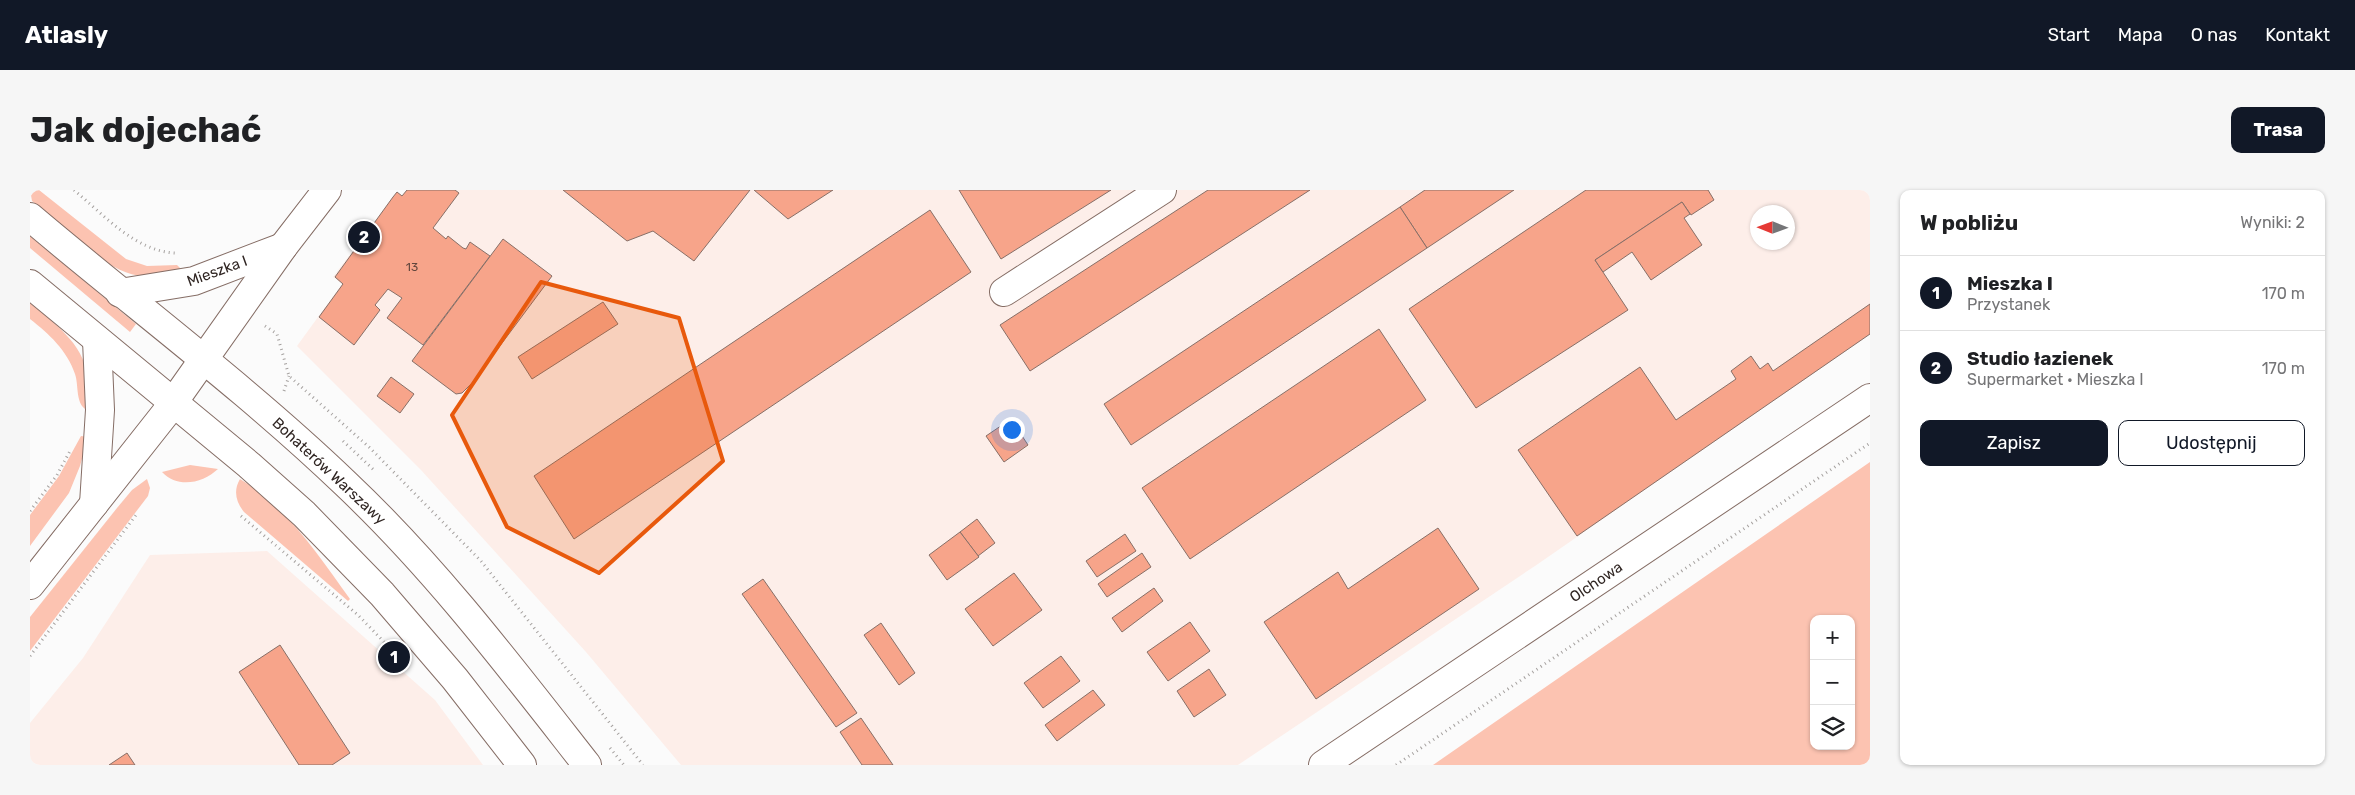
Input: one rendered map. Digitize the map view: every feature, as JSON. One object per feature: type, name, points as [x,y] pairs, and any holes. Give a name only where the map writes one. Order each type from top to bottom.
[{"type":"street","name":"Mieszka I","points":[[30,585],[173,403],[283,247],[327,190]]},
{"type":"street","points":[[1004,292],[1162,190]]},
{"type":"street","name":"Bohaterów Warszawy","points":[[30,218],[293,436],[347,484],[406,544],[450,594],[587,765]]},
{"type":"street","name":"Mieszka I","points":[[120,292],[194,281],[283,247]]},
{"type":"street","points":[[30,284],[304,514],[382,594],[455,678],[522,765]]},
{"type":"street","points":[[94,504],[100,410],[97,340]]},
{"type":"street","name":"Olchowa","points":[[1323,765],[1870,398]]},
{"type":"path","points":[[74,190],[145,246],[162,252],[175,253]]},
{"type":"path","points":[[265,326],[277,334],[290,376],[369,447],[481,561],[643,765]]},
{"type":"path","points":[[284,391],[290,376]]},
{"type":"path","points":[[30,511],[57,474],[74,443]]},
{"type":"path","points":[[1396,765],[1870,443]]},
{"type":"path","points":[[30,656],[136,515]]},
{"type":"path","points":[[241,516],[358,615],[388,646]]},
{"type":"highlighted area","points":[[541,282],[679,318],[723,461],[599,573],[507,527],[452,415]]},
{"type":"shaded area","points":[[30,190],[39,190],[126,259],[147,266],[177,265],[181,269],[143,276],[129,274],[115,267],[84,246],[32,201]]},
{"type":"shaded area","points":[[407,190],[1870,190],[1870,334],[1535,566],[1238,765],[681,765],[586,652],[421,470],[297,346],[342,284],[333,277],[397,192],[402,196]]},
{"type":"shaded area","points":[[30,236],[136,324],[130,332],[30,248]]},
{"type":"shaded area","points":[[30,303],[66,334],[80,353],[87,375],[87,410],[79,399],[72,365],[62,350],[30,319]]},
{"type":"shaded area","points":[[81,436],[88,437],[80,466],[69,493],[30,546],[30,515],[59,476]]},
{"type":"shaded area","points":[[1870,462],[1870,765],[1433,765]]},
{"type":"shaded area","points":[[190,465],[218,469],[205,478],[190,482],[175,481],[162,472]]},
{"type":"shaded area","points":[[147,479],[150,488],[148,496],[30,651],[30,617],[132,490]]},
{"type":"shaded area","points":[[240,479],[273,504],[301,533],[350,599],[348,601],[244,512],[236,496]]},
{"type":"shaded area","points":[[267,551],[435,700],[483,765],[30,765],[30,723],[83,658],[150,555]]},
{"type":"building","points":[[407,190],[455,190],[459,193],[433,228],[446,239],[448,236],[463,248],[466,249],[470,242],[490,256],[423,345],[387,318],[402,298],[388,289],[375,305],[380,310],[354,345],[319,317],[343,284],[335,277],[397,192],[402,196]]},
{"type":"building","points":[[563,190],[750,190],[694,261],[653,231],[627,241]]},
{"type":"building","points":[[754,190],[833,190],[788,219]]},
{"type":"building","points":[[959,190],[1111,190],[1001,259]]},
{"type":"building","points":[[1208,190],[1310,190],[1030,371],[1000,325]]},
{"type":"building","points":[[1425,190],[1514,190],[1427,248],[1400,207]]},
{"type":"building","points":[[1586,190],[1708,190],[1714,200],[1691,215],[1682,202],[1595,260],[1628,310],[1476,408],[1409,309]]},
{"type":"building","points":[[1682,202],[1690,214],[1684,218],[1702,245],[1651,280],[1632,252],[1603,272],[1595,260]]},
{"type":"building","points":[[1400,207],[1427,248],[1131,445],[1104,404]]},
{"type":"building","points":[[930,210],[971,272],[574,539],[534,476]]},
{"type":"building","points":[[503,239],[552,276],[473,382],[462,393],[456,394],[412,361]]},
{"type":"building","points":[[603,302],[618,324],[532,379],[518,357]]},
{"type":"building","points":[[1870,304],[1870,334],[1577,536],[1518,450],[1640,367],[1676,420],[1736,379],[1731,371],[1751,356],[1760,369],[1768,363],[1773,371]]},
{"type":"building","points":[[1379,329],[1426,400],[1190,559],[1142,488]]},
{"type":"building","points":[[391,377],[414,394],[400,413],[377,396]]},
{"type":"building","points":[[1011,419],[1028,445],[1004,462],[986,436]]},
{"type":"building","points":[[977,519],[995,543],[978,556],[960,532]]},
{"type":"building","points":[[1438,528],[1479,589],[1316,699],[1264,622],[1338,572],[1348,589]]},
{"type":"building","points":[[960,532],[979,557],[947,580],[929,555]]},
{"type":"building","points":[[1125,534],[1136,551],[1097,577],[1086,561]]},
{"type":"building","points":[[1142,553],[1151,567],[1107,597],[1098,584]]},
{"type":"building","points":[[1014,573],[1042,610],[993,646],[965,609]]},
{"type":"building","points":[[763,579],[857,713],[836,727],[742,594]]},
{"type":"building","points":[[1154,588],[1163,601],[1122,632],[1112,618]]},
{"type":"building","points":[[1190,622],[1210,651],[1168,681],[1147,652]]},
{"type":"building","points":[[881,623],[915,673],[899,685],[864,635]]},
{"type":"building","points":[[280,645],[350,753],[332,765],[299,765],[239,672]]},
{"type":"building","points":[[1061,656],[1080,681],[1043,708],[1024,683]]},
{"type":"building","points":[[1209,669],[1226,695],[1194,717],[1177,691]]},
{"type":"building","points":[[1093,690],[1105,705],[1057,741],[1045,725]]},
{"type":"building","points":[[861,718],[893,765],[862,765],[840,732]]},
{"type":"building","points":[[127,753],[135,765],[109,765]]},
{"type":"place","name":"Studio łazienek","points":[[364,237]]},
{"type":"place","name":"Mieszka I","points":[[394,657]]}]
